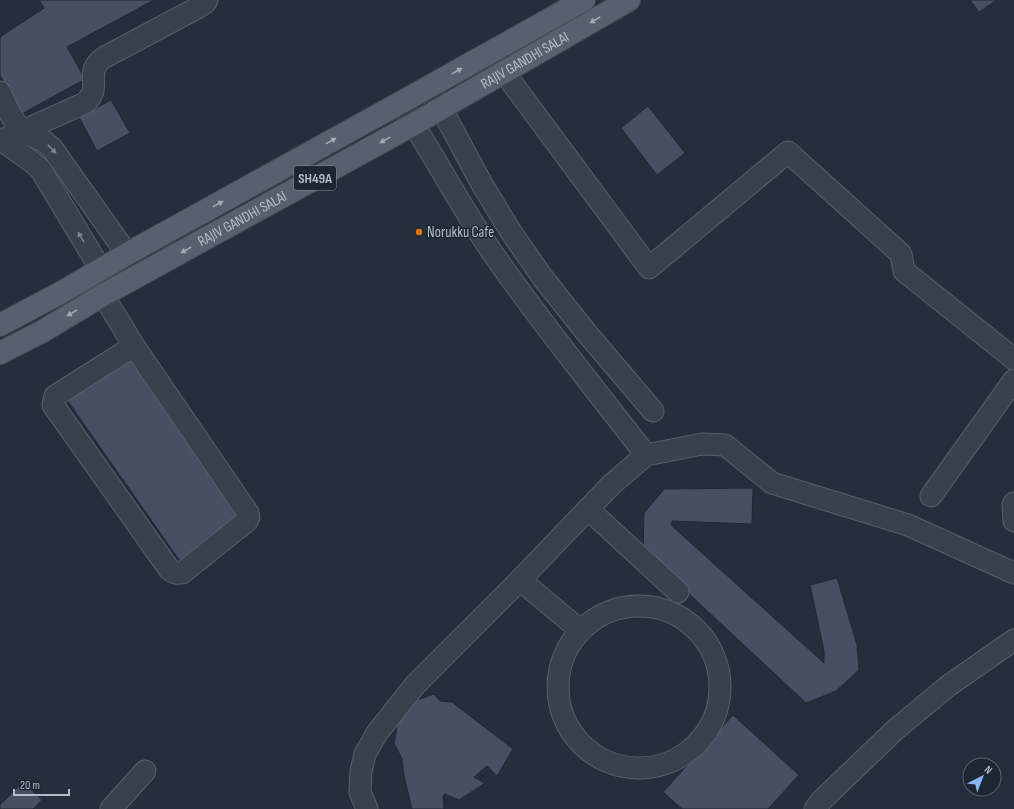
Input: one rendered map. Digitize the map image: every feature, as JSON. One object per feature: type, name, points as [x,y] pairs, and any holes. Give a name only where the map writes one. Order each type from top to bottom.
[{"type":"main road","name":"RAJIV GANDHI SALAI","points":[[0,325],[584,0]]},
{"type":"main road","name":"RAJIV GANDHI SALAI","points":[[0,353],[43,331],[103,295],[414,124],[629,0]]},
{"type":"street","points":[[0,140],[85,103],[93,93],[93,74],[98,63],[197,8],[207,0]]},
{"type":"street","points":[[504,72],[650,268],[788,152],[900,254],[904,271],[1014,360]]},
{"type":"street","points":[[427,88],[441,108],[483,186],[511,232],[543,278],[585,331],[653,410]]},
{"type":"street","points":[[0,92],[10,114],[21,131],[45,142],[52,148],[127,254]]},
{"type":"street","points":[[400,103],[493,254],[533,309],[646,455]]},
{"type":"street","points":[[0,140],[41,170],[101,270]]},
{"type":"street","points":[[103,295],[134,346],[248,513],[249,517],[247,521],[182,573],[177,574],[169,569],[53,405],[55,396],[134,346]]},
{"type":"street","points":[[931,496],[1014,380]]},
{"type":"street","points":[[367,809],[360,792],[361,771],[365,754],[377,733],[415,685],[520,580],[612,484],[646,455],[702,444],[725,445],[772,483],[908,525],[1014,573]]},
{"type":"street","points":[[1014,503],[1014,521]]},
{"type":"street","points":[[588,509],[678,592]]},
{"type":"street","points":[[520,580],[580,630]]},
{"type":"street","points":[[642,605],[675,614],[702,635],[717,665],[720,699],[708,731],[684,755],[653,768],[619,766],[588,751],[566,725],[557,692],[562,658],[580,630],[609,611],[642,605]]},
{"type":"street","points":[[815,809],[822,800],[895,730],[948,686],[1014,640]]},
{"type":"street","points":[[120,806],[145,771]]},
{"type":"building","points":[[39,0],[154,0],[67,47],[85,79],[20,115],[0,75],[0,37],[44,8]]},
{"type":"building","points":[[970,0],[997,0],[979,12]]},
{"type":"building","points":[[111,100],[130,133],[97,151],[79,117]]},
{"type":"building","points":[[648,106],[685,153],[657,175],[621,128]]},
{"type":"building","points":[[129,357],[244,521],[182,564],[67,400]]},
{"type":"building","points":[[753,488],[752,524],[672,521],[671,525],[824,663],[824,651],[810,585],[837,578],[857,645],[859,670],[836,691],[806,703],[643,551],[644,513],[664,489]]},
{"type":"building","points":[[434,694],[440,701],[452,702],[513,749],[497,776],[487,766],[474,777],[485,783],[459,800],[445,794],[443,796],[444,809],[412,809],[404,776],[402,759],[394,743],[397,728],[390,721],[408,703]]},
{"type":"building","points":[[733,715],[799,775],[768,809],[682,809],[663,792]]},
{"type":"building","points":[[23,782],[42,800],[33,809],[0,809],[0,805]]},
{"type":"place","name":"Norukku Cafe","points":[[419,232]]}]
